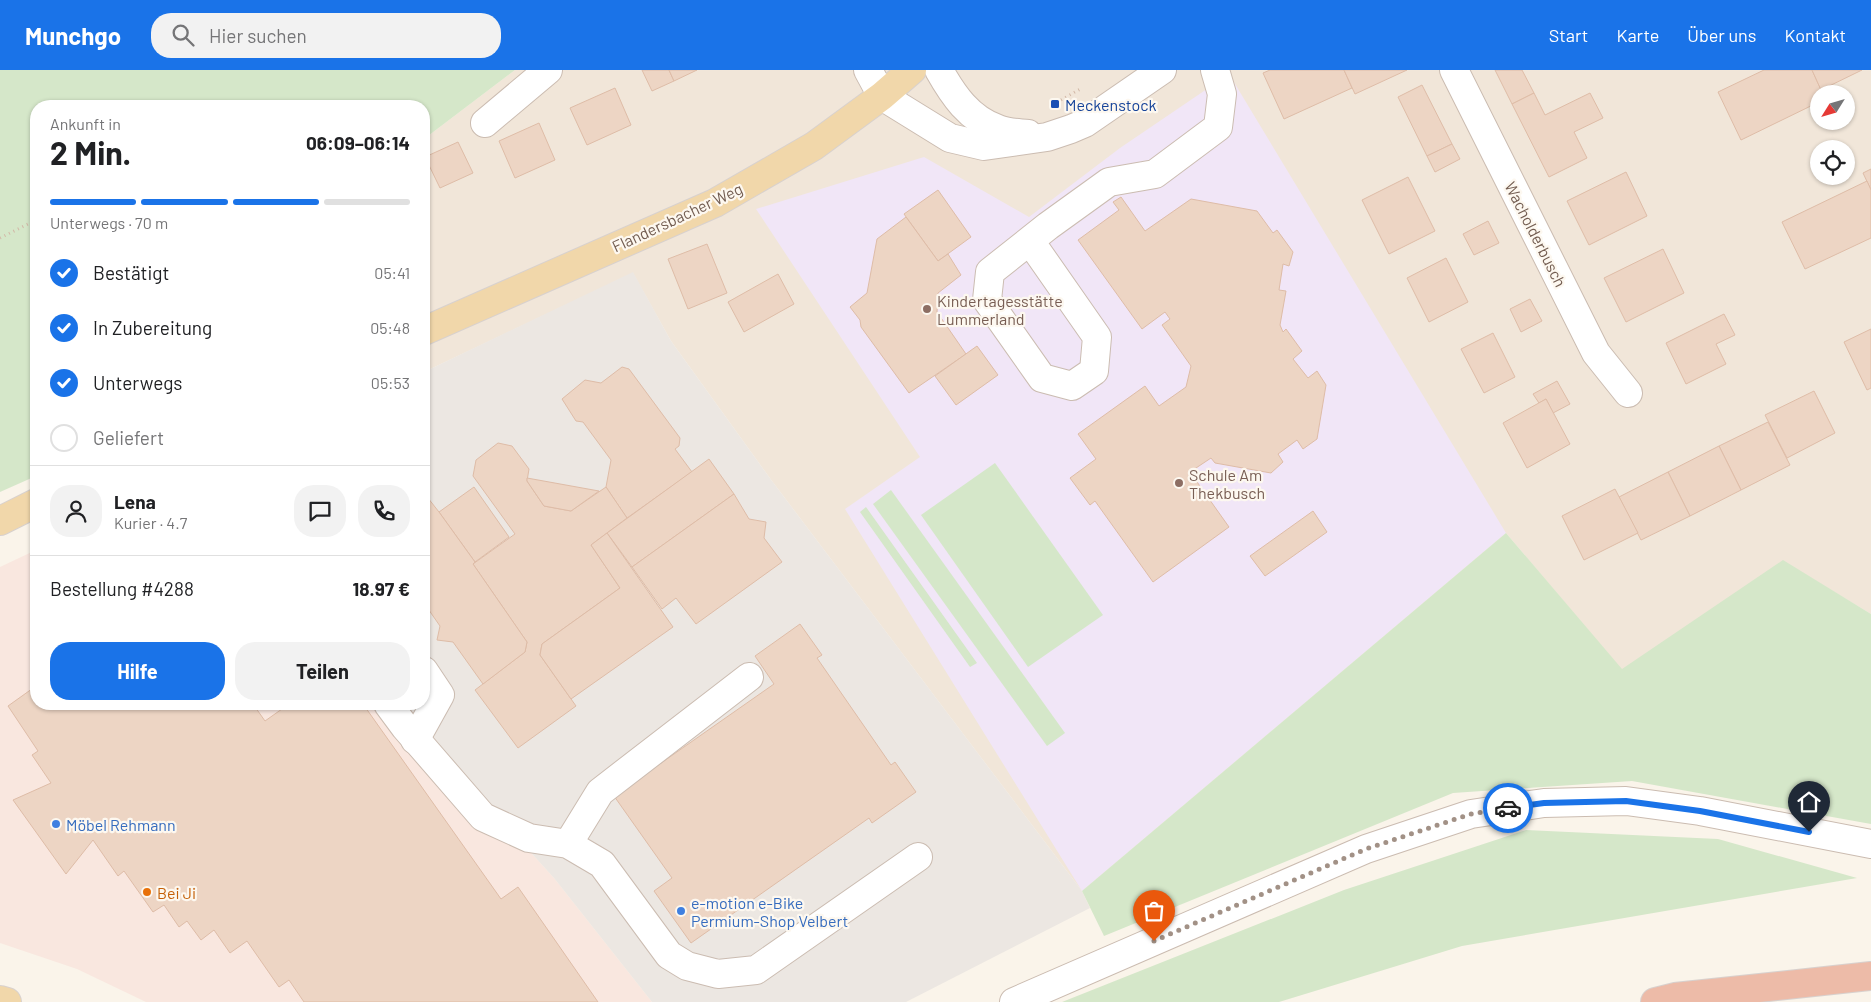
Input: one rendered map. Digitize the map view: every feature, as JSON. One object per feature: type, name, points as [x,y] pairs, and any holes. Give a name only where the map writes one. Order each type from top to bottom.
[{"type":"highway","points":[[1654,1002],[1675,997],[1871,976]]},
{"type":"main road","name":"Flandersbacher Weg","points":[[430,328],[715,203],[814,146],[882,96],[912,70]]},
{"type":"main road","points":[[0,521],[30,506]]},
{"type":"main road","points":[[0,1000],[7,1002]]},
{"type":"street","points":[[485,123],[548,70]]},
{"type":"street","points":[[868,70],[882,96],[950,138],[984,146],[1047,137],[1085,123],[1162,70]]},
{"type":"street","points":[[939,70],[953,95],[973,115],[998,129],[1047,137]]},
{"type":"street","points":[[1030,241],[1097,337],[1094,371],[1072,386],[1042,378],[987,300],[990,272],[1030,241],[1110,182],[1155,174],[1218,127],[1222,94],[1215,70]]},
{"type":"street","name":"Wacholderbusch","points":[[1454,70],[1596,353],[1628,393]]},
{"type":"street","points":[[568,844],[600,792],[749,677]]},
{"type":"street","points":[[415,740],[440,695],[430,680]]},
{"type":"street","points":[[392,710],[415,740],[483,817],[529,838],[568,844],[602,864],[668,955],[687,966],[718,974],[756,970],[918,857]]},
{"type":"street","points":[[1014,1002],[1366,849],[1471,814],[1544,803],[1626,801],[1700,811],[1871,844]]},
{"type":"path","points":[[1055,104],[1085,86]]},
{"type":"path","points":[[0,238],[30,223]]},
{"type":"shaded area","points":[[515,70],[1871,70],[1871,614],[1783,561],[1622,670],[1506,533],[1082,891],[772,481],[671,341],[633,273],[430,369],[430,134]]},
{"type":"shaded area","name":"Schule Am Thekbusch","points":[[1229,74],[1506,533],[1082,891],[845,509],[920,457],[756,209],[924,157],[1029,217],[1120,148]]},
{"type":"shaded area","points":[[633,272],[671,341],[772,481],[1082,891],[1090,908],[906,1002],[652,1002],[554,878],[483,800],[410,710],[430,710],[430,369]]},
{"type":"shaded area","points":[[30,553],[30,710],[411,710],[483,800],[554,878],[652,1002],[146,1002],[77,969],[0,943],[0,567]]},
{"type":"green space","points":[[0,70],[515,70],[430,134],[430,100],[30,100],[30,479],[0,492]]},
{"type":"green space","points":[[995,463],[1103,615],[1028,667],[921,515]]},
{"type":"green space","points":[[891,490],[1065,733],[1047,746],[873,504]]},
{"type":"green space","points":[[866,507],[977,663],[970,667],[860,512]]},
{"type":"green space","points":[[1506,533],[1622,669],[1783,560],[1871,614],[1871,824],[1632,781],[1453,793],[1104,936],[1082,891]]},
{"type":"green space","points":[[1526,830],[1718,839],[1857,878],[1462,946],[1279,1002],[1062,1002],[1344,890]]},
{"type":"building","points":[[642,70],[669,70],[674,81],[652,91]]},
{"type":"building","points":[[669,70],[697,70],[674,81]]},
{"type":"building","points":[[1270,70],[1344,70],[1352,88],[1284,119],[1263,73]]},
{"type":"building","points":[[1344,70],[1407,70],[1355,94]]},
{"type":"building","points":[[1495,70],[1522,70],[1534,93],[1512,104]]},
{"type":"building","points":[[1764,70],[1812,70],[1819,85],[1810,85],[1810,106],[1741,140],[1718,92]]},
{"type":"building","points":[[1812,70],[1862,70],[1831,85],[1819,85]]},
{"type":"building","points":[[1422,85],[1452,144],[1427,156],[1398,97]]},
{"type":"building","points":[[615,88],[631,125],[587,145],[570,108]]},
{"type":"building","points":[[1534,93],[1545,115],[1590,93],[1603,118],[1574,132],[1587,158],[1549,177],[1512,104]]},
{"type":"building","points":[[539,123],[555,160],[515,178],[499,141]]},
{"type":"building","points":[[458,142],[473,173],[440,188],[430,167],[430,155]]},
{"type":"building","points":[[1452,144],[1460,159],[1435,172],[1427,156]]},
{"type":"building","points":[[1871,169],[1871,190],[1863,173]]},
{"type":"building","points":[[1626,172],[1647,216],[1589,245],[1567,201]]},
{"type":"building","points":[[1408,177],[1435,231],[1389,254],[1362,200]]},
{"type":"building","points":[[1867,181],[1871,190],[1871,238],[1805,269],[1782,222]]},
{"type":"building","points":[[938,190],[971,237],[938,261],[904,214]]},
{"type":"building","points":[[1121,197],[1145,231],[1191,199],[1257,211],[1273,233],[1277,230],[1293,252],[1289,266],[1283,264],[1279,290],[1286,291],[1280,325],[1283,332],[1286,329],[1302,351],[1293,359],[1308,378],[1317,371],[1326,385],[1317,439],[1303,449],[1297,440],[1278,454],[1283,462],[1271,473],[1215,463],[1211,458],[1190,472],[1229,527],[1153,582],[1095,501],[1090,505],[1070,478],[1096,459],[1078,434],[1145,386],[1159,406],[1186,387],[1191,366],[1162,325],[1170,319],[1165,312],[1142,329],[1078,240],[1119,210],[1113,202]]},
{"type":"building","points":[[906,217],[938,261],[948,254],[961,275],[938,293],[937,312],[966,354],[909,393],[861,327],[860,320],[850,307],[867,293],[877,239]]},
{"type":"building","points":[[1488,221],[1499,243],[1474,255],[1463,234]]},
{"type":"building","points":[[707,244],[727,293],[688,309],[668,259]]},
{"type":"building","points":[[1663,249],[1684,293],[1626,322],[1604,278]]},
{"type":"building","points":[[1446,258],[1468,302],[1429,322],[1407,278]]},
{"type":"building","points":[[778,274],[794,304],[744,332],[728,302]]},
{"type":"building","points":[[1530,299],[1542,321],[1521,332],[1510,309]]},
{"type":"building","points":[[1724,314],[1735,335],[1716,344],[1726,364],[1686,384],[1666,343]]},
{"type":"building","points":[[1871,329],[1871,388],[1867,390],[1844,342]]},
{"type":"building","points":[[1493,333],[1515,377],[1484,393],[1461,349]]},
{"type":"building","points":[[977,346],[998,375],[956,405],[935,376]]},
{"type":"building","points":[[622,367],[629,369],[680,438],[679,446],[675,449],[692,472],[627,518],[606,487],[611,460],[583,422],[576,421],[562,399],[585,380],[601,383]]},
{"type":"building","points":[[1557,381],[1570,404],[1553,413],[1546,399],[1539,403],[1533,394]]},
{"type":"building","points":[[1814,391],[1835,433],[1787,458],[1765,415]]},
{"type":"building","points":[[1546,399],[1570,444],[1527,468],[1503,423]]},
{"type":"building","points":[[1768,422],[1790,465],[1741,490],[1719,446]]},
{"type":"building","points":[[498,443],[512,446],[529,469],[527,481],[544,506],[571,511],[606,487],[627,518],[591,545],[620,588],[542,644],[540,655],[576,706],[518,748],[475,690],[525,652],[527,642],[473,564],[515,534],[473,476],[476,460]]},
{"type":"building","points":[[1719,446],[1741,490],[1690,516],[1668,472]]},
{"type":"building","points":[[709,459],[734,494],[632,567],[607,533]]},
{"type":"building","points":[[1668,472],[1690,516],[1641,540],[1619,497]]},
{"type":"building","points":[[527,478],[599,491],[571,511],[544,506],[527,481]]},
{"type":"building","points":[[474,487],[509,537],[475,562],[439,512]]},
{"type":"building","points":[[1615,489],[1638,533],[1584,560],[1562,516]]},
{"type":"building","points":[[734,494],[749,519],[766,522],[764,538],[782,562],[696,624],[676,598],[662,609],[632,567]]},
{"type":"building","points":[[430,501],[475,562],[473,564],[527,642],[525,652],[483,684],[453,642],[437,640],[440,626],[430,612]]},
{"type":"building","points":[[1313,511],[1327,532],[1265,576],[1250,556]]},
{"type":"building","points":[[607,533],[673,627],[571,699],[540,655],[542,644],[620,588],[591,545]]},
{"type":"building","points":[[800,624],[822,655],[817,658],[891,765],[895,762],[916,792],[872,823],[869,818],[691,943],[654,891],[672,878],[614,796],[774,684],[755,656]]},
{"type":"building","points":[[30,690],[30,710],[257,710],[265,721],[281,710],[367,710],[501,899],[518,887],[598,1002],[304,1002],[289,980],[279,987],[247,941],[230,953],[214,930],[201,940],[187,921],[179,927],[164,905],[153,912],[124,871],[118,876],[93,840],[66,874],[13,800],[51,783],[32,755],[38,751],[8,706]]},
{"type":"way so far","points":[[1154,941],[1366,849],[1471,814],[1508,808]]},
{"type":"place","name":"Meckenstock","points":[[1055,104]]},
{"type":"place","name":"Kindertagesstätte Lummerland","points":[[927,309]]},
{"type":"place","name":"Schule Am Thekbusch","points":[[1179,483]]},
{"type":"place","name":"Möbel Rehmann","points":[[56,824]]},
{"type":"place","name":"Bei Ji","points":[[147,892]]},
{"type":"place","name":"e-motion e-Bike Permium-Shop Velbert","points":[[681,911]]},
{"type":"route","points":[[1508,808],[1544,803],[1626,801],[1700,811],[1809,832]]}]
